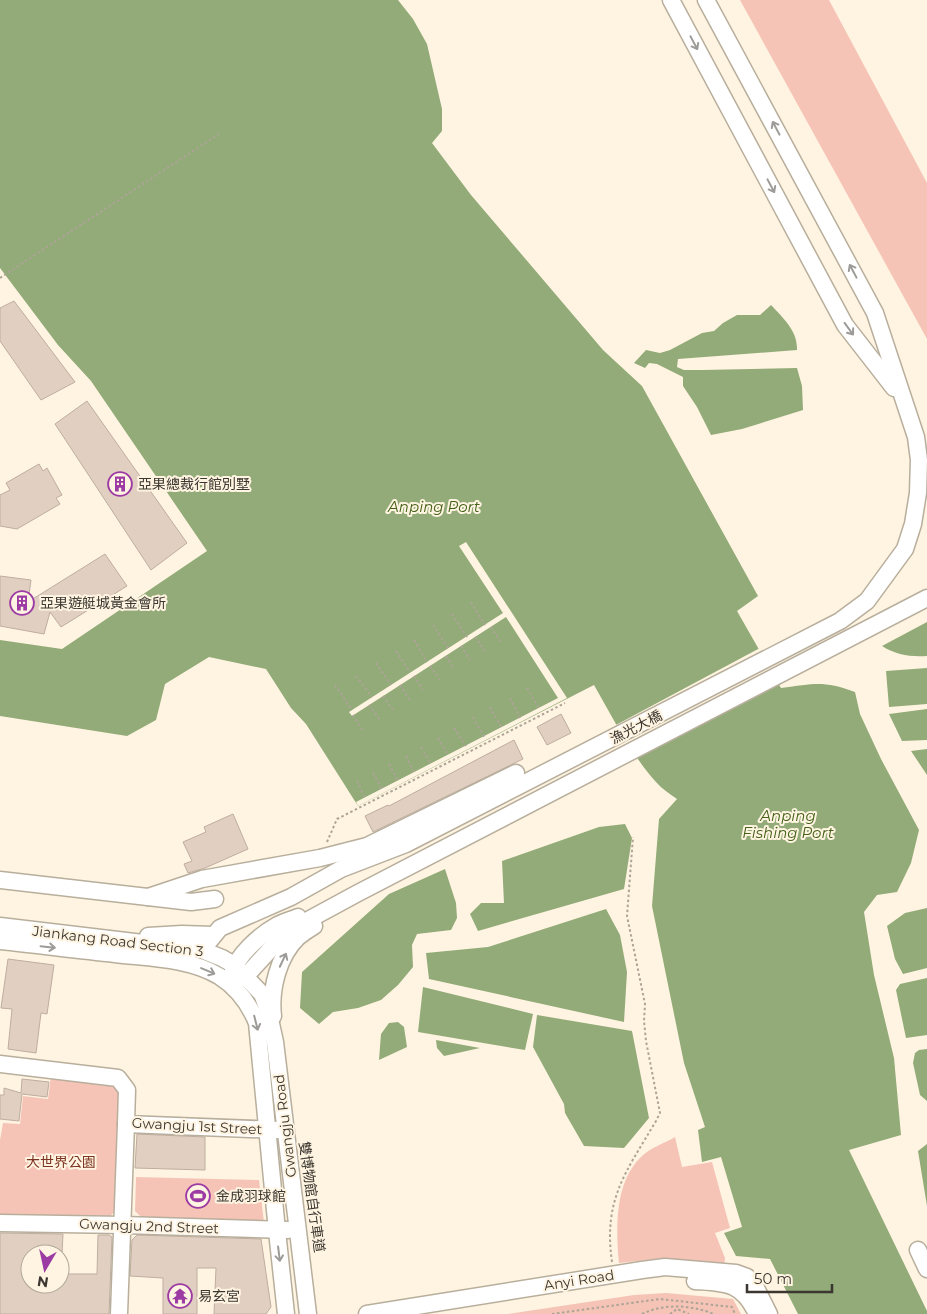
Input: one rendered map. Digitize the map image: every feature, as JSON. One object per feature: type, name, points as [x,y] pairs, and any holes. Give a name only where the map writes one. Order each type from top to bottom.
[{"type":"street","points":[[671,0],[845,325],[902,398]]},
{"type":"street","name":"漁光大橋","points":[[213,935],[220,928],[291,897],[341,869],[406,844],[840,621],[867,601],[905,550],[910,538],[916,508],[919,460],[916,437],[875,313],[706,0]]},
{"type":"street","name":"漁光大橋","points":[[358,893],[927,598]]},
{"type":"street","points":[[148,897],[202,879],[320,858],[367,846],[516,773]]},
{"type":"street","points":[[0,880],[191,902],[215,899]]},
{"type":"street","points":[[230,983],[240,971],[286,932],[358,893]]},
{"type":"street","points":[[275,1042],[272,1011],[275,982],[283,957],[298,937],[358,893]]},
{"type":"street","name":"Jiankang Road Section 3","points":[[0,926],[202,950],[240,971]]},
{"type":"street","points":[[101,938],[182,934],[213,935]]},
{"type":"street","points":[[202,950],[213,935]]},
{"type":"street","name":"Jiankang Road Section 3","points":[[0,941],[163,959],[194,965],[230,983]]},
{"type":"street","name":"Gwangju Road","points":[[240,971],[262,994],[268,1010],[275,1042],[308,1314]]},
{"type":"street","name":"Gwangju Road","points":[[230,983],[250,1005],[257,1023],[286,1314]]},
{"type":"street","name":"Gwangju 1st Street","points":[[0,1064],[118,1078],[127,1090],[126,1124],[286,1130]]},
{"type":"street","points":[[119,1314],[126,1124]]},
{"type":"street","name":"Gwangju 2nd Street","points":[[0,1223],[297,1230]]},
{"type":"street","points":[[918,1250],[927,1269]]},
{"type":"street","name":"Anyi Road","points":[[367,1314],[665,1267],[736,1273],[747,1277],[755,1286],[769,1314]]},
{"type":"street","name":"Anyi Road","points":[[433,1314],[655,1277],[730,1284],[741,1292],[757,1314]]},
{"type":"path","points":[[0,278],[219,134]]},
{"type":"path","points":[[471,602],[485,625]]},
{"type":"path","points":[[452,614],[467,636]]},
{"type":"path","points":[[433,625],[448,648]]},
{"type":"path","points":[[491,627],[500,641]]},
{"type":"path","points":[[475,637],[485,651]]},
{"type":"path","points":[[414,640],[427,662]]},
{"type":"path","points":[[461,646],[470,660]]},
{"type":"path","points":[[396,651],[410,672]]},
{"type":"path","points":[[446,656],[454,670]]},
{"type":"path","points":[[376,663],[390,685]]},
{"type":"path","points":[[430,666],[440,680]]},
{"type":"path","points":[[356,676],[372,697]]},
{"type":"path","points":[[414,676],[424,690]]},
{"type":"path","points":[[335,685],[352,710]]},
{"type":"path","points":[[400,686],[410,701]]},
{"type":"path","points":[[527,688],[539,708]]},
{"type":"path","points":[[383,696],[393,710]]},
{"type":"path","points":[[510,698],[520,718]]},
{"type":"path","points":[[320,858],[337,819],[565,703]]},
{"type":"path","points":[[369,705],[380,720]]},
{"type":"path","points":[[490,707],[502,728]]},
{"type":"path","points":[[354,715],[363,731]]},
{"type":"path","points":[[473,717],[484,737]]},
{"type":"path","points":[[454,728],[466,746]]},
{"type":"path","points":[[438,738],[448,755]]},
{"type":"path","points":[[422,747],[430,764]]},
{"type":"path","points":[[406,756],[414,772]]},
{"type":"path","points":[[389,764],[398,781]]},
{"type":"path","points":[[373,772],[382,789]]},
{"type":"path","points":[[357,781],[365,798]]},
{"type":"path","points":[[614,1274],[610,1248],[610,1221],[615,1198],[623,1176],[660,1113],[646,1041],[645,1004],[627,916],[633,837]]},
{"type":"path","points":[[552,1314],[660,1299],[732,1307],[735,1314]]},
{"type":"path","points":[[642,1314],[651,1309],[674,1306],[704,1310],[714,1314]]},
{"type":"path","points":[[670,1314],[677,1309],[689,1314]]},
{"type":"green space","points":[[740,0],[829,0],[927,183],[927,339]]},
{"type":"green space","name":"大世界公園","points":[[51,1076],[116,1083],[122,1090],[114,1212],[108,1219],[0,1216],[0,1140],[3,1123],[20,1124],[23,1096],[48,1099]]},
{"type":"green space","points":[[675,1137],[682,1167],[712,1162],[730,1228],[715,1233],[725,1258],[724,1266],[656,1259],[619,1263],[617,1235],[619,1206],[626,1179],[645,1153]]},
{"type":"green space","name":"金成羽球館","points":[[136,1177],[259,1180],[264,1223],[142,1218],[135,1211]]},
{"type":"green space","points":[[666,1293],[733,1299],[741,1314],[508,1314],[634,1295]]},
{"type":"water","name":"Anping Port","points":[[0,0],[398,0],[413,19],[427,44],[442,109],[442,131],[432,143],[471,195],[603,350],[642,386],[758,596],[737,611],[781,688],[826,684],[855,692],[860,714],[881,759],[919,830],[911,863],[897,892],[877,895],[864,912],[874,975],[894,1058],[901,1135],[849,1150],[927,1314],[798,1314],[770,1259],[736,1256],[724,1233],[742,1227],[721,1157],[702,1162],[698,1130],[705,1127],[684,1063],[652,906],[659,819],[677,799],[658,785],[638,759],[594,685],[358,806],[306,724],[291,708],[266,669],[209,657],[165,684],[156,720],[127,736],[0,716],[0,640],[62,649],[207,551],[91,381],[58,345],[0,268]]},
{"type":"water","points":[[771,305],[792,331],[797,343],[797,350],[678,359],[677,367],[684,370],[797,368],[802,386],[803,410],[742,429],[711,435],[697,407],[683,386],[683,377],[657,364],[649,363],[645,368],[634,363],[646,350],[660,353],[670,350],[702,333],[714,331],[737,315],[760,315]]},
{"type":"water","points":[[927,622],[927,656],[903,655],[882,646]]},
{"type":"water","points":[[927,668],[927,704],[889,707],[886,671]]},
{"type":"water","points":[[927,709],[927,740],[902,741],[889,714]]},
{"type":"water","points":[[927,749],[927,775],[911,751]]},
{"type":"water","points":[[625,824],[632,838],[624,889],[478,931],[470,914],[481,903],[504,903],[502,861],[599,827]]},
{"type":"water","points":[[445,869],[456,903],[457,918],[451,930],[417,934],[412,945],[413,967],[398,985],[381,1000],[358,1008],[333,1012],[319,1024],[300,1008],[302,972],[389,894]]},
{"type":"water","points":[[927,908],[927,968],[903,974],[895,959],[887,926],[905,913]]},
{"type":"water","points":[[606,909],[620,935],[627,972],[624,1022],[429,979],[426,953],[488,947]]},
{"type":"water","points":[[927,978],[927,1035],[906,1038],[896,990],[900,984]]},
{"type":"water","points":[[423,987],[533,1014],[525,1050],[418,1032]]},
{"type":"water","points":[[537,1015],[632,1031],[649,1118],[624,1148],[584,1146],[565,1113],[564,1104],[533,1047]]},
{"type":"water","points":[[398,1022],[404,1027],[407,1047],[379,1060],[381,1034],[389,1023]]},
{"type":"water","points":[[436,1040],[480,1048],[444,1056],[437,1048]]},
{"type":"water","points":[[927,1049],[927,1101],[920,1095],[913,1063],[915,1053],[919,1050]]},
{"type":"water","points":[[927,1144],[927,1206],[918,1151]]},
{"type":"pier","points":[[466,542],[567,698],[358,806],[356,802],[558,698],[506,617],[352,716],[349,712],[503,613],[459,546]]},
{"type":"pier","points":[[760,648],[781,684],[635,759],[614,726]]},
{"type":"building","points":[[14,301],[75,382],[41,400],[0,341],[0,308]]},
{"type":"building","name":"亞果總裁行館別墅","points":[[87,401],[187,543],[151,570],[55,424]]},
{"type":"building","points":[[39,464],[43,471],[47,468],[62,495],[56,498],[60,504],[17,529],[0,526],[0,495],[10,490],[6,483]]},
{"type":"building","points":[[105,554],[127,586],[61,627],[50,612],[44,634],[0,626],[0,576],[31,580],[28,602]]},
{"type":"building","points":[[561,714],[571,733],[547,745],[537,727]]},
{"type":"building","points":[[514,740],[523,759],[373,832],[365,816],[389,806]]},
{"type":"building","points":[[233,814],[248,849],[205,868],[188,873],[184,864],[192,861],[183,842],[206,832],[204,827]]},
{"type":"building","points":[[8,959],[54,965],[47,1014],[41,1013],[36,1053],[8,1049],[12,1009],[1,1008]]},
{"type":"building","points":[[22,1079],[49,1082],[47,1097],[22,1094],[19,1121],[0,1119],[0,1095],[4,1095],[4,1088],[21,1093]]},
{"type":"building","points":[[137,1134],[205,1137],[205,1170],[135,1168]]},
{"type":"building","points":[[0,1233],[63,1234],[62,1244],[20,1244],[20,1294],[70,1294],[70,1274],[97,1274],[98,1235],[109,1235],[112,1237],[109,1314],[0,1314]]},
{"type":"building","points":[[137,1235],[261,1239],[271,1307],[266,1314],[214,1314],[216,1268],[197,1268],[197,1314],[163,1314],[163,1278],[130,1276],[132,1240]]},
{"type":"place","name":"亞果總裁行館別墅","points":[[120,484]]},
{"type":"place","name":"亞果遊艇城黃金會所","points":[[22,603]]},
{"type":"place","name":"金成羽球館","points":[[198,1196]]},
{"type":"place","name":"易玄宮","points":[[180,1296]]},
{"type":"water label","name":"Anping Fishing Port","points":[[788,824]]}]
